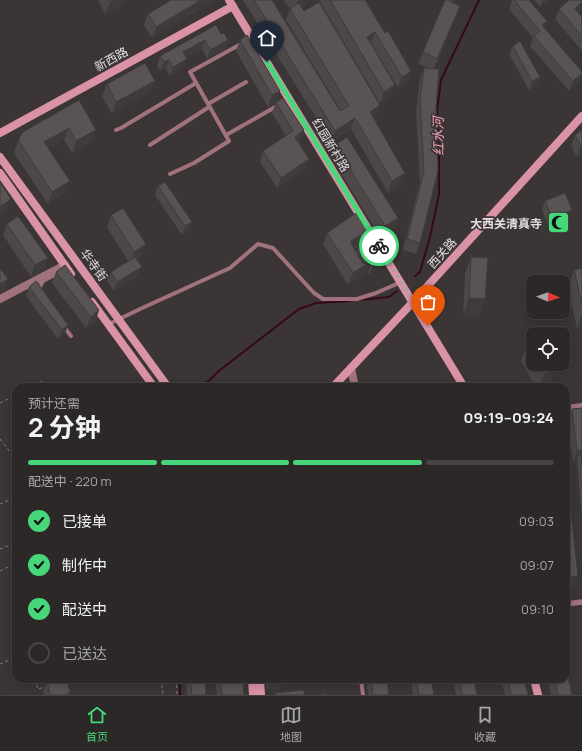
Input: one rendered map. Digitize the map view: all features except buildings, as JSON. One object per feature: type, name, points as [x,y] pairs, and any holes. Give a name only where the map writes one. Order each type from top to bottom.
[{"type":"main road","name":"红园新村路","points":[[231,3],[373,240],[401,282],[462,383]]},
{"type":"main road","name":"新西路","points":[[0,133],[231,3]]},
{"type":"main road","name":"西关路","points":[[337,383],[413,302],[582,116]]},
{"type":"main road","name":"华寺街","points":[[0,157],[165,383]]},
{"type":"main road","name":"华寺街","points":[[0,173],[76,281]]},
{"type":"main road","name":"华寺街","points":[[86,293],[151,383]]},
{"type":"main road","points":[[252,683],[253,695]]},
{"type":"main road","points":[[260,683],[261,695]]},
{"type":"main road","points":[[535,683],[538,695]]},
{"type":"street","points":[[0,299],[66,267]]},
{"type":"street","points":[[351,368],[354,383]]},
{"type":"street","points":[[570,408],[582,407]]},
{"type":"street","points":[[570,604],[582,602]]},
{"type":"lane","points":[[170,174],[194,163],[229,141],[190,72],[252,38]]},
{"type":"lane","points":[[150,145],[208,105],[246,82]]},
{"type":"lane","points":[[116,130],[196,83]]},
{"type":"lane","points":[[226,135],[289,99]]},
{"type":"lane","points":[[108,324],[230,268],[258,244],[273,248],[314,293],[323,300],[357,299],[376,294],[401,282]]},
{"type":"lane","points":[[42,296],[38,290],[43,281],[66,267]]},
{"type":"lane","points":[[62,325],[71,336]]},
{"type":"lane","points":[[362,683],[363,695]]},
{"type":"path","points":[[38,383],[42,381]]},
{"type":"path","points":[[0,403],[12,397]]},
{"type":"path","points":[[0,439],[12,454]]},
{"type":"path","points":[[0,504],[12,499]]},
{"type":"path","points":[[0,549],[12,544]]},
{"type":"path","points":[[0,571],[12,565]]},
{"type":"path","points":[[0,664],[12,659]]},
{"type":"path","points":[[38,683],[37,689],[50,686]]},
{"type":"path","points":[[162,683],[163,695]]},
{"type":"path","points":[[176,683],[177,695]]},
{"type":"waterway","name":"红水河","points":[[415,276],[420,272],[430,237],[439,194],[437,110],[441,80],[479,0]]},
{"type":"waterway","name":"红水河","points":[[358,300],[389,297],[397,291]]},
{"type":"waterway","name":"红水河","points":[[206,383],[220,370],[299,309],[316,303],[350,301]]},
{"type":"waterway","name":"红水河","points":[[180,683],[180,695]]},
{"type":"way so far","points":[[379,246],[428,326]]},
{"type":"place","name":"大西关清真寺","points":[[558,223]]},
{"type":"route","points":[[267,62],[379,246]]}]
